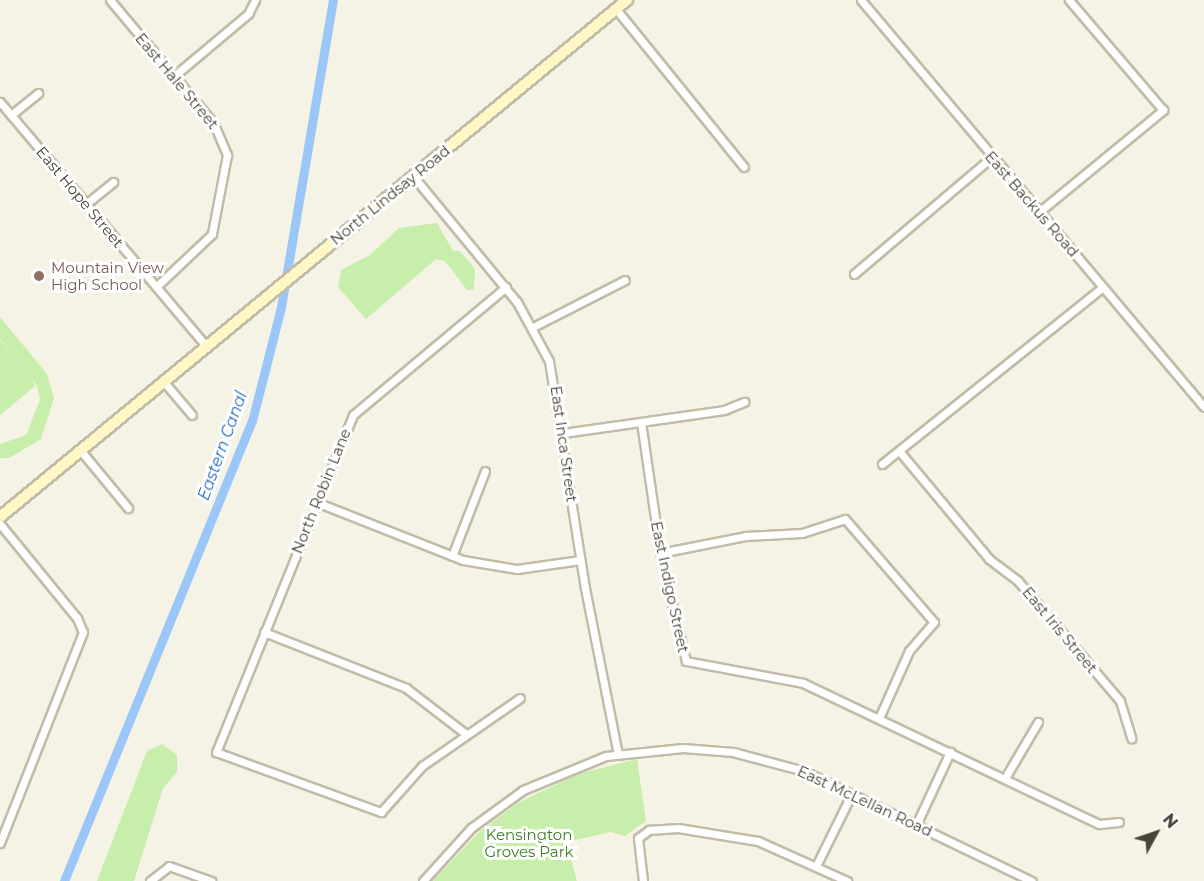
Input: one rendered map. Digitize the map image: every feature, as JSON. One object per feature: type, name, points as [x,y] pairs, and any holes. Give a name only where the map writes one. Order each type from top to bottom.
[{"type":"main road","name":"North Lindsay Road","points":[[0,517],[627,0]]},
{"type":"street","name":"East Hale Street","points":[[110,0],[219,130],[227,164],[212,234],[156,287]]},
{"type":"street","points":[[174,76],[248,14],[255,0]]},
{"type":"street","name":"East Backus Road","points":[[861,0],[1204,407]]},
{"type":"street","points":[[1039,212],[1163,110],[1069,0]]},
{"type":"street","points":[[616,9],[744,167]]},
{"type":"street","points":[[11,115],[38,93]]},
{"type":"street","name":"East Hope Street","points":[[0,102],[207,346]]},
{"type":"street","points":[[854,274],[992,157]]},
{"type":"street","name":"East Inca Street","points":[[413,176],[506,287],[533,327],[554,378],[580,560],[618,754]]},
{"type":"street","points":[[86,204],[113,182]]},
{"type":"street","points":[[533,327],[625,280]]},
{"type":"street","name":"North Robin Lane","points":[[466,734],[422,766],[381,812],[216,752],[353,415],[506,287]]},
{"type":"street","points":[[882,464],[900,452],[1103,287]]},
{"type":"street","points":[[164,382],[192,415]]},
{"type":"street","points":[[563,433],[724,410],[744,402]]},
{"type":"street","name":"East Indigo Street","points":[[641,422],[660,553],[681,649],[689,664],[803,683],[1099,824],[1119,822]]},
{"type":"street","points":[[81,451],[128,508]]},
{"type":"street","name":"East Iris Street","points":[[900,452],[989,559],[1018,581],[1120,700],[1131,738]]},
{"type":"street","points":[[452,556],[485,471]]},
{"type":"street","points":[[316,502],[452,556],[517,570],[580,560]]},
{"type":"street","points":[[660,553],[746,536],[802,533],[845,519],[933,622],[909,651],[879,718]]},
{"type":"street","points":[[0,524],[77,618],[83,632],[0,843]]},
{"type":"street","points":[[264,632],[406,688],[466,734],[520,698]]},
{"type":"street","points":[[1005,778],[1038,722]]},
{"type":"street","name":"East McLellan Road","points":[[423,881],[454,844],[505,801],[558,773],[618,754],[683,748],[733,752],[804,771],[1032,881]]},
{"type":"street","points":[[916,825],[950,752]]},
{"type":"street","points":[[816,866],[852,794]]},
{"type":"street","points":[[643,881],[638,838],[658,829],[722,831],[816,866],[847,881]]},
{"type":"street","points":[[150,881],[161,868],[211,881]]},
{"type":"green space","points":[[437,223],[453,251],[460,251],[475,269],[474,289],[467,290],[445,261],[436,259],[366,319],[338,287],[341,270],[370,255],[399,228]]},
{"type":"green space","points":[[0,317],[47,374],[54,398],[41,439],[9,458],[0,458],[0,444],[26,435],[40,400],[37,386],[32,378],[35,386],[0,415],[0,340],[31,377],[0,339]]},
{"type":"green space","points":[[162,744],[177,755],[177,772],[163,788],[134,881],[97,881],[147,751]]},
{"type":"green space","name":"Kensington Groves Park","points":[[637,759],[646,821],[625,836],[611,832],[566,842],[577,881],[433,881],[480,831],[518,803],[578,774]]},
{"type":"waterway","name":"Eastern Canal","points":[[64,881],[252,421],[281,307],[333,0]]},
{"type":"place","name":"Mountain View High School","points":[[39,276]]}]
